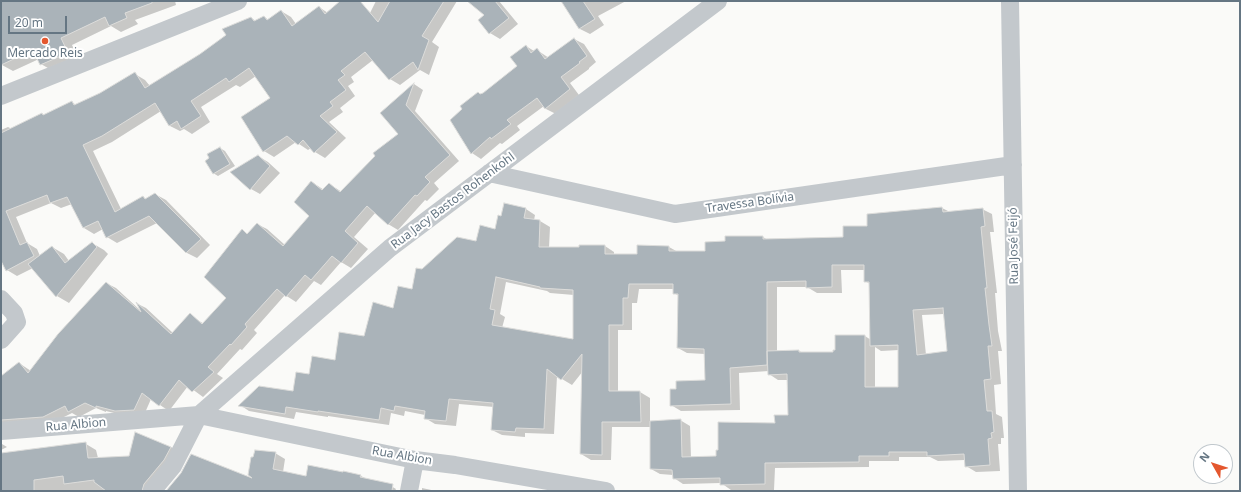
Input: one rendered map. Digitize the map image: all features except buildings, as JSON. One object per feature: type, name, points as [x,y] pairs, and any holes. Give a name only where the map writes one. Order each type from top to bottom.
[{"type":"street","points":[[1,96],[238,1]]},
{"type":"street","name":"Rua Jacy Bastos Rohenkohl","points":[[200,415],[390,248],[718,1]]},
{"type":"street","name":"Rua José Feijó","points":[[1010,1],[1018,491]]},
{"type":"street","name":"Travessa Bolívia","points":[[488,173],[675,214],[1013,165]]},
{"type":"street","points":[[1,299],[14,313],[17,322],[1,340]]},
{"type":"street","points":[[152,491],[173,466],[200,415]]},
{"type":"street","name":"Rua Albion","points":[[1,431],[200,415],[415,460],[455,465],[606,491]]},
{"type":"street","points":[[409,491],[415,460]]},
{"type":"place","name":"Mercado Reis","points":[[45,41]]}]
